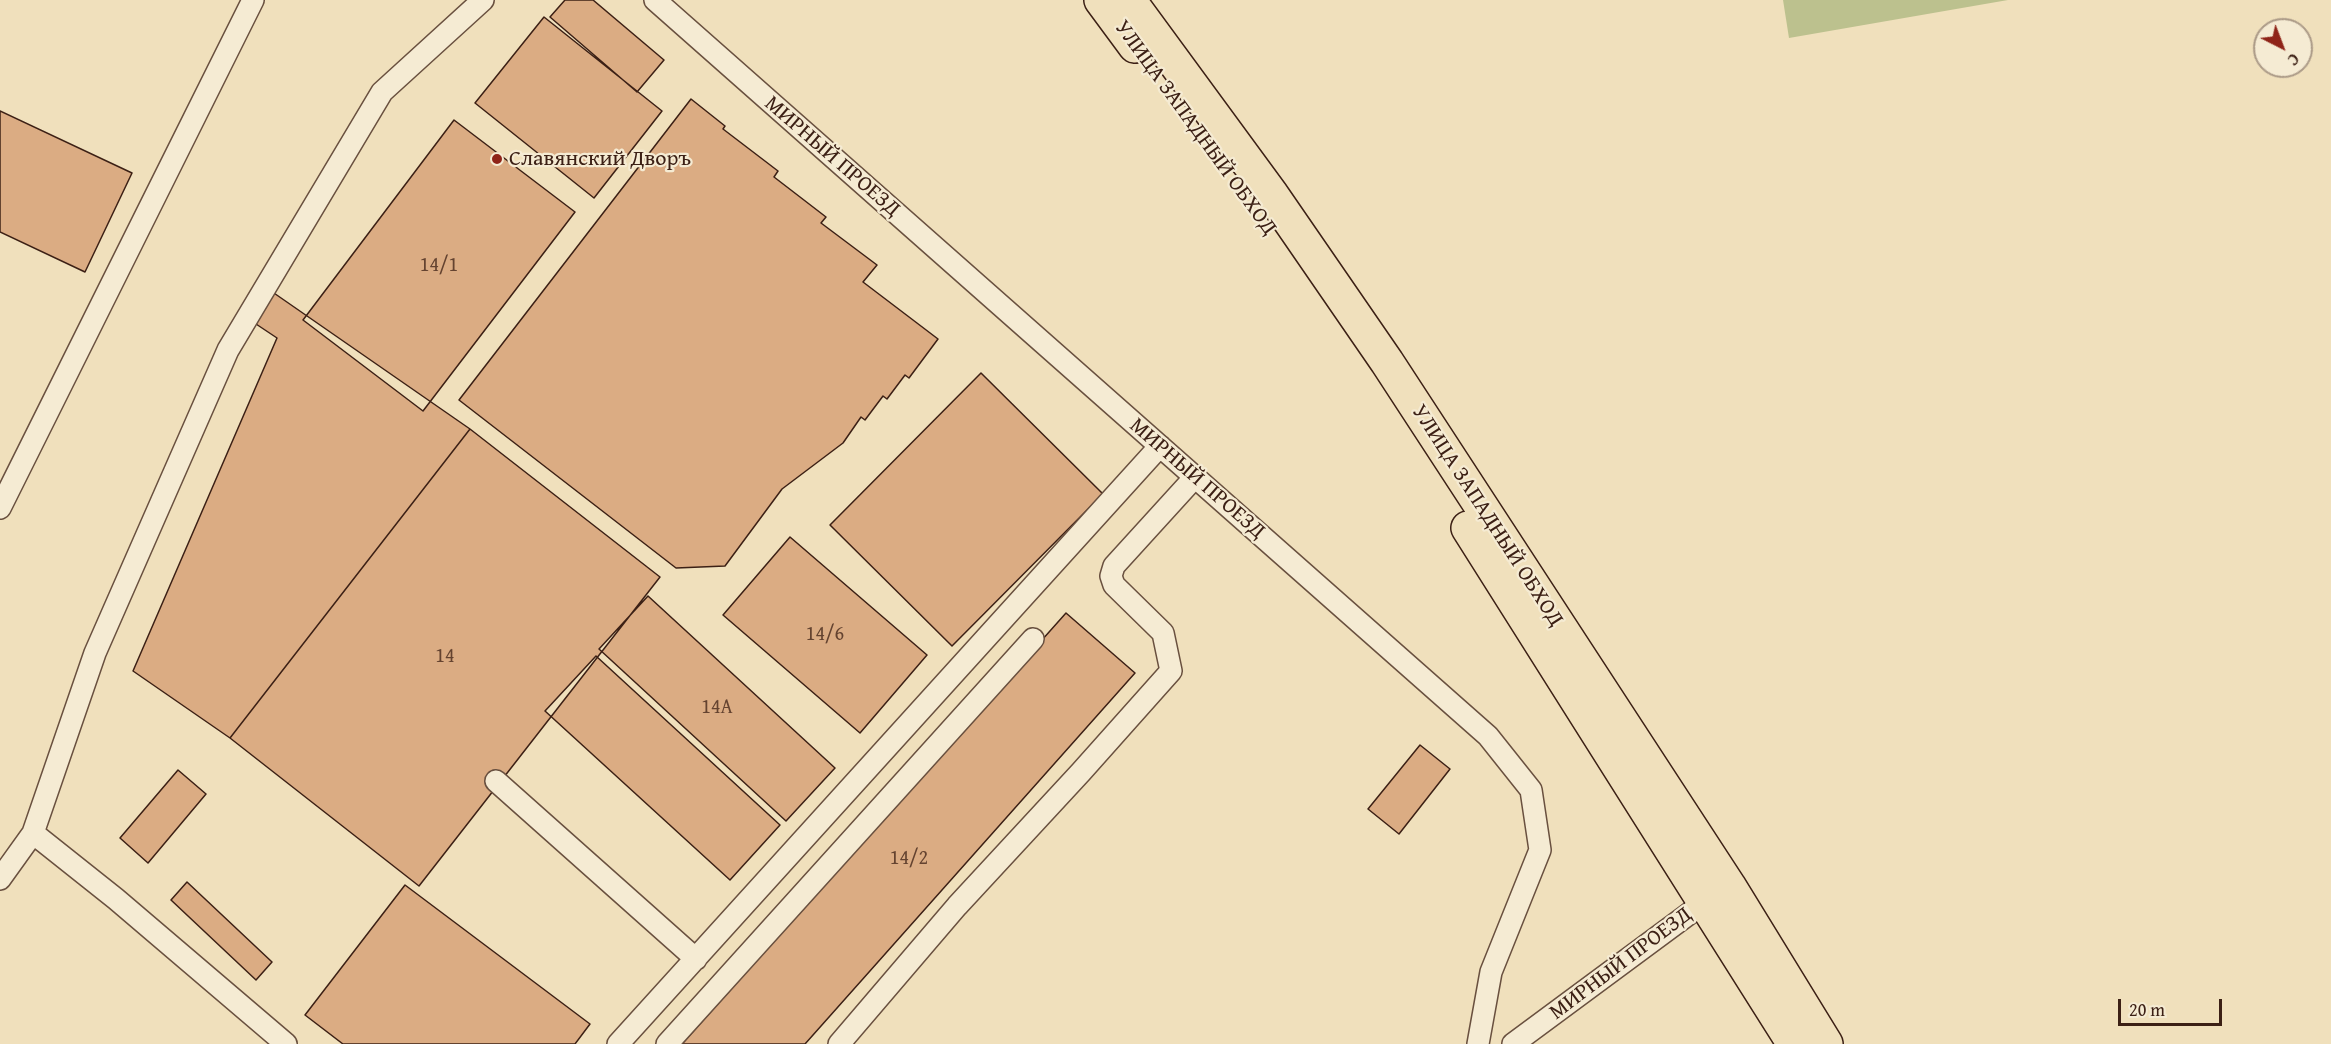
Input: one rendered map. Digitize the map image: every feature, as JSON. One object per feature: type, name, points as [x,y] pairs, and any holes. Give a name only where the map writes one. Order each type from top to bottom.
[{"type":"highway","name":"УЛИЦА ЗАПАДНЫЙ ОБХОД","points":[[1101,0],[1257,209],[1717,894],[1826,1044]]},
{"type":"highway","name":"УЛИЦА ЗАПАДНЫЙ ОБХОД","points":[[1129,0],[1272,195],[1387,362],[1717,894],[1794,1044]]},
{"type":"lane","points":[[0,508],[253,0]]},
{"type":"lane","points":[[0,879],[33,833],[95,653],[228,350],[382,92],[483,0]]},
{"type":"lane","name":"МИРНЫЙ ПРОЕЗД","points":[[655,0],[1488,736],[1531,790],[1540,850],[1491,972],[1478,1044]]},
{"type":"lane","points":[[618,1044],[1160,446]]},
{"type":"lane","points":[[839,1044],[957,906],[1082,772],[1171,671],[1163,633],[1114,585],[1111,576],[1114,566],[1195,477]]},
{"type":"lane","points":[[667,1044],[1033,639]]},
{"type":"lane","points":[[496,781],[696,958]]},
{"type":"lane","points":[[33,833],[116,899],[286,1044]]},
{"type":"lane","name":"МИРНЫЙ ПРОЕЗД","points":[[1514,1044],[1717,894]]},
{"type":"green space","points":[[1783,0],[2008,0],[1789,38]]},
{"type":"building","points":[[565,0],[593,0],[664,60],[637,92],[550,17]]},
{"type":"building","points":[[544,17],[662,111],[594,198],[475,103]]},
{"type":"building","points":[[691,99],[725,126],[723,129],[778,171],[774,177],[826,217],[821,223],[877,265],[863,282],[938,339],[909,378],[905,375],[887,399],[883,396],[865,420],[861,417],[843,443],[782,489],[725,566],[676,568],[459,400]]},
{"type":"building","points":[[0,111],[132,173],[85,272],[0,232]]},
{"type":"building","points":[[454,120],[575,212],[423,411],[303,320]]},
{"type":"building","points":[[271,291],[470,429],[230,738],[133,671],[277,338],[253,322]]},
{"type":"building","points":[[981,373],[1103,494],[952,646],[830,525]]},
{"type":"building","points":[[470,429],[660,577],[419,886],[230,738]]},
{"type":"building","points":[[790,537],[927,655],[860,733],[723,615]]},
{"type":"building","points":[[648,596],[835,768],[786,821],[599,649]]},
{"type":"building","points":[[1066,613],[1135,673],[805,1044],[682,1044]]},
{"type":"building","points":[[596,656],[780,825],[730,880],[545,711]]},
{"type":"building","points":[[1420,745],[1450,769],[1399,834],[1368,809]]},
{"type":"building","points":[[178,770],[206,794],[148,863],[120,838]]},
{"type":"building","points":[[187,882],[272,962],[256,980],[171,900]]},
{"type":"building","points":[[405,885],[590,1024],[575,1044],[343,1044],[305,1015]]},
{"type":"place","name":"Cлавянский Дворъ","points":[[497,159]]}]
